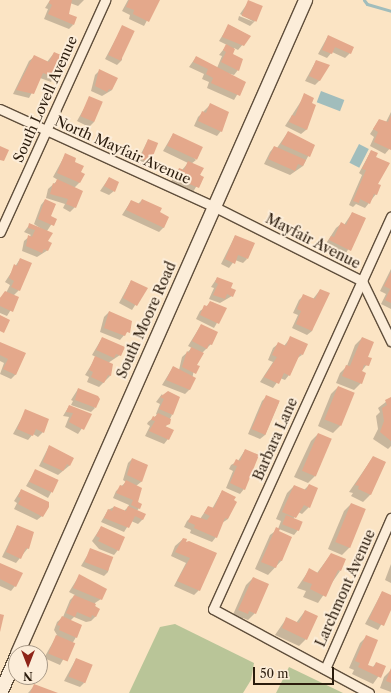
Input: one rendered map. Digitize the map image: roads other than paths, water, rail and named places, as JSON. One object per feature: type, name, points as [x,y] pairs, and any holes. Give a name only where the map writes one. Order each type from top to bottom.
[{"type":"main road","name":"South Moore Road","points":[[21,645],[213,206],[305,0]]},
{"type":"main road","points":[[0,693],[8,674]]},
{"type":"street","name":"South Lovell Avenue","points":[[0,232],[105,0]]},
{"type":"street","name":"North Mayfair Avenue","points":[[0,109],[213,206]]},
{"type":"street","name":"Mayfair Avenue","points":[[213,206],[362,281],[391,342]]},
{"type":"street","name":"Barbara Lane","points":[[325,669],[214,609],[391,216]]},
{"type":"street","name":"Larchmont Avenue","points":[[325,669],[391,518]]},
{"type":"street","points":[[325,669],[369,693]]},
{"type":"water","points":[[321,91],[344,100],[340,111],[317,102]]},
{"type":"water","points":[[359,144],[369,149],[359,168],[349,163]]},
{"type":"waterway","points":[[364,0],[367,4],[391,11]]}]
